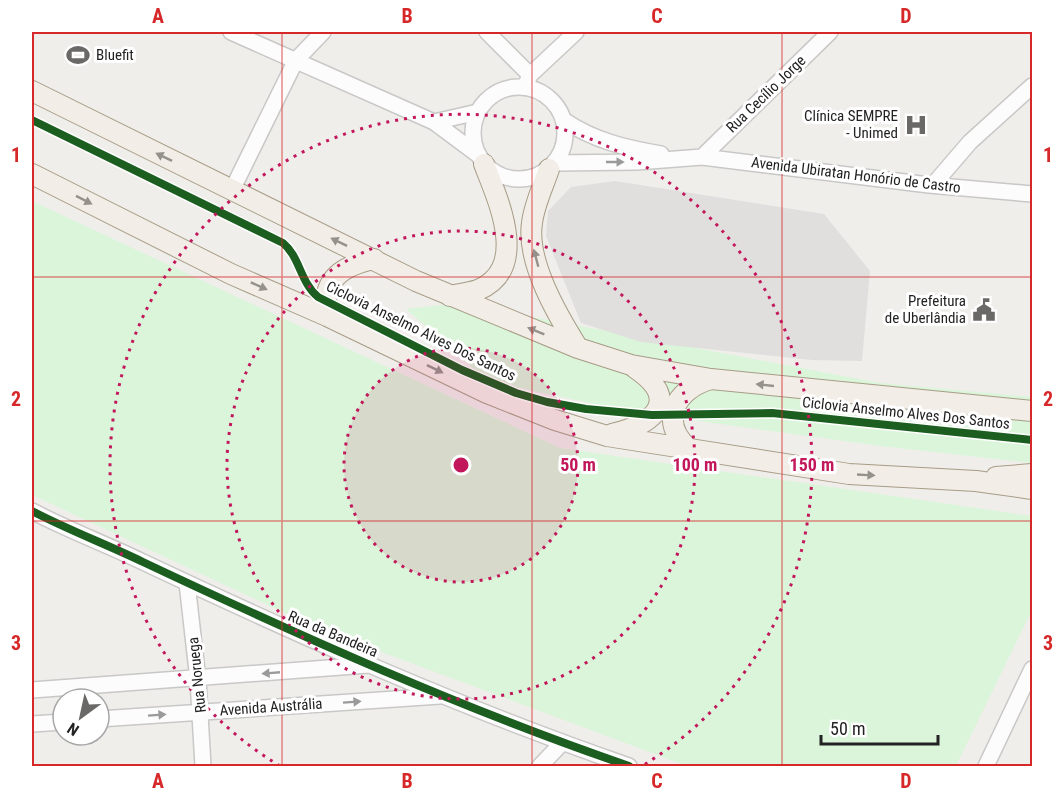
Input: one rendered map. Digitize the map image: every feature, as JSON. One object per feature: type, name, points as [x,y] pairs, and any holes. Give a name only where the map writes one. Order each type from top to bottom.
[{"type":"main road","points":[[32,92],[450,296],[578,348],[631,365],[711,379],[1032,411]]},
{"type":"main road","points":[[450,296],[477,290],[493,280],[503,264],[507,246],[506,228],[481,159]]},
{"type":"main road","points":[[553,166],[534,212],[532,243],[543,282],[560,319],[578,348]]},
{"type":"main road","points":[[32,174],[231,274],[327,316],[487,393],[555,420],[607,436],[849,474],[976,481],[1032,489]]},
{"type":"main road","points":[[327,316],[324,300],[329,286],[338,274],[355,264],[374,260]]},
{"type":"main road","points":[[607,436],[646,423],[659,405],[658,393],[651,379],[631,365]]},
{"type":"main road","points":[[689,449],[672,429],[673,414],[683,394],[697,383],[711,379]]},
{"type":"main road","points":[[976,481],[1006,474],[1032,474]]},
{"type":"street","points":[[231,32],[434,122],[495,173],[508,178],[537,177],[553,166],[564,148],[565,121],[550,98],[527,81],[487,32]]},
{"type":"street","points":[[232,190],[296,60],[323,32]]},
{"type":"street","points":[[481,159],[473,140],[473,125],[486,100],[498,92],[527,81],[576,32]]},
{"type":"street","name":"Rua Cecílio Jorge","points":[[702,157],[830,32]]},
{"type":"street","points":[[933,185],[970,142],[1032,86]]},
{"type":"street","points":[[434,122],[478,112]]},
{"type":"street","name":"Avenida Ubiratan Honório de Castro","points":[[565,121],[580,131],[621,147],[679,157]]},
{"type":"street","name":"Avenida Ubiratan Honório de Castro","points":[[553,166],[702,157],[933,185],[1032,194]]},
{"type":"street","name":"Rua da Bandeira","points":[[32,511],[187,583],[443,696],[562,743],[629,766]]},
{"type":"street","points":[[32,526],[57,524]]},
{"type":"street","name":"Rua Noruega","points":[[187,583],[201,711],[203,766]]},
{"type":"street","points":[[32,690],[198,680],[371,665]]},
{"type":"street","points":[[986,766],[1032,669]]},
{"type":"street","name":"Avenida Austrália","points":[[111,718],[443,696]]},
{"type":"street","points":[[32,724],[51,723]]},
{"type":"street","points":[[540,766],[562,743]]},
{"type":"green space","points":[[32,201],[560,448],[1032,516],[1032,610],[956,766],[687,766],[317,628],[32,495]]},
{"type":"green space","points":[[460,303],[880,383],[1032,397],[1032,463],[880,446],[627,411],[488,381],[406,309]]},
{"type":"shaded area","points":[[615,181],[824,214],[870,271],[862,361],[812,360],[641,342],[581,323],[546,236],[548,211],[571,187]]},
{"type":"cycle path","name":"Ciclovia Anselmo Alves Dos Santos","points":[[32,120],[283,243],[293,255],[307,284],[318,297],[462,370],[516,393],[547,402],[586,409],[652,415],[772,413],[1032,440]]},
{"type":"cycle path","points":[[32,511],[383,671],[505,721],[629,766]]},
{"type":"place","name":"Bluefit","points":[[78,55]]},
{"type":"place","name":"Clínica SEMPRE - Unimed","points":[[916,125]]},
{"type":"place","name":"Prefeitura de Uberlândia","points":[[984,310]]}]
